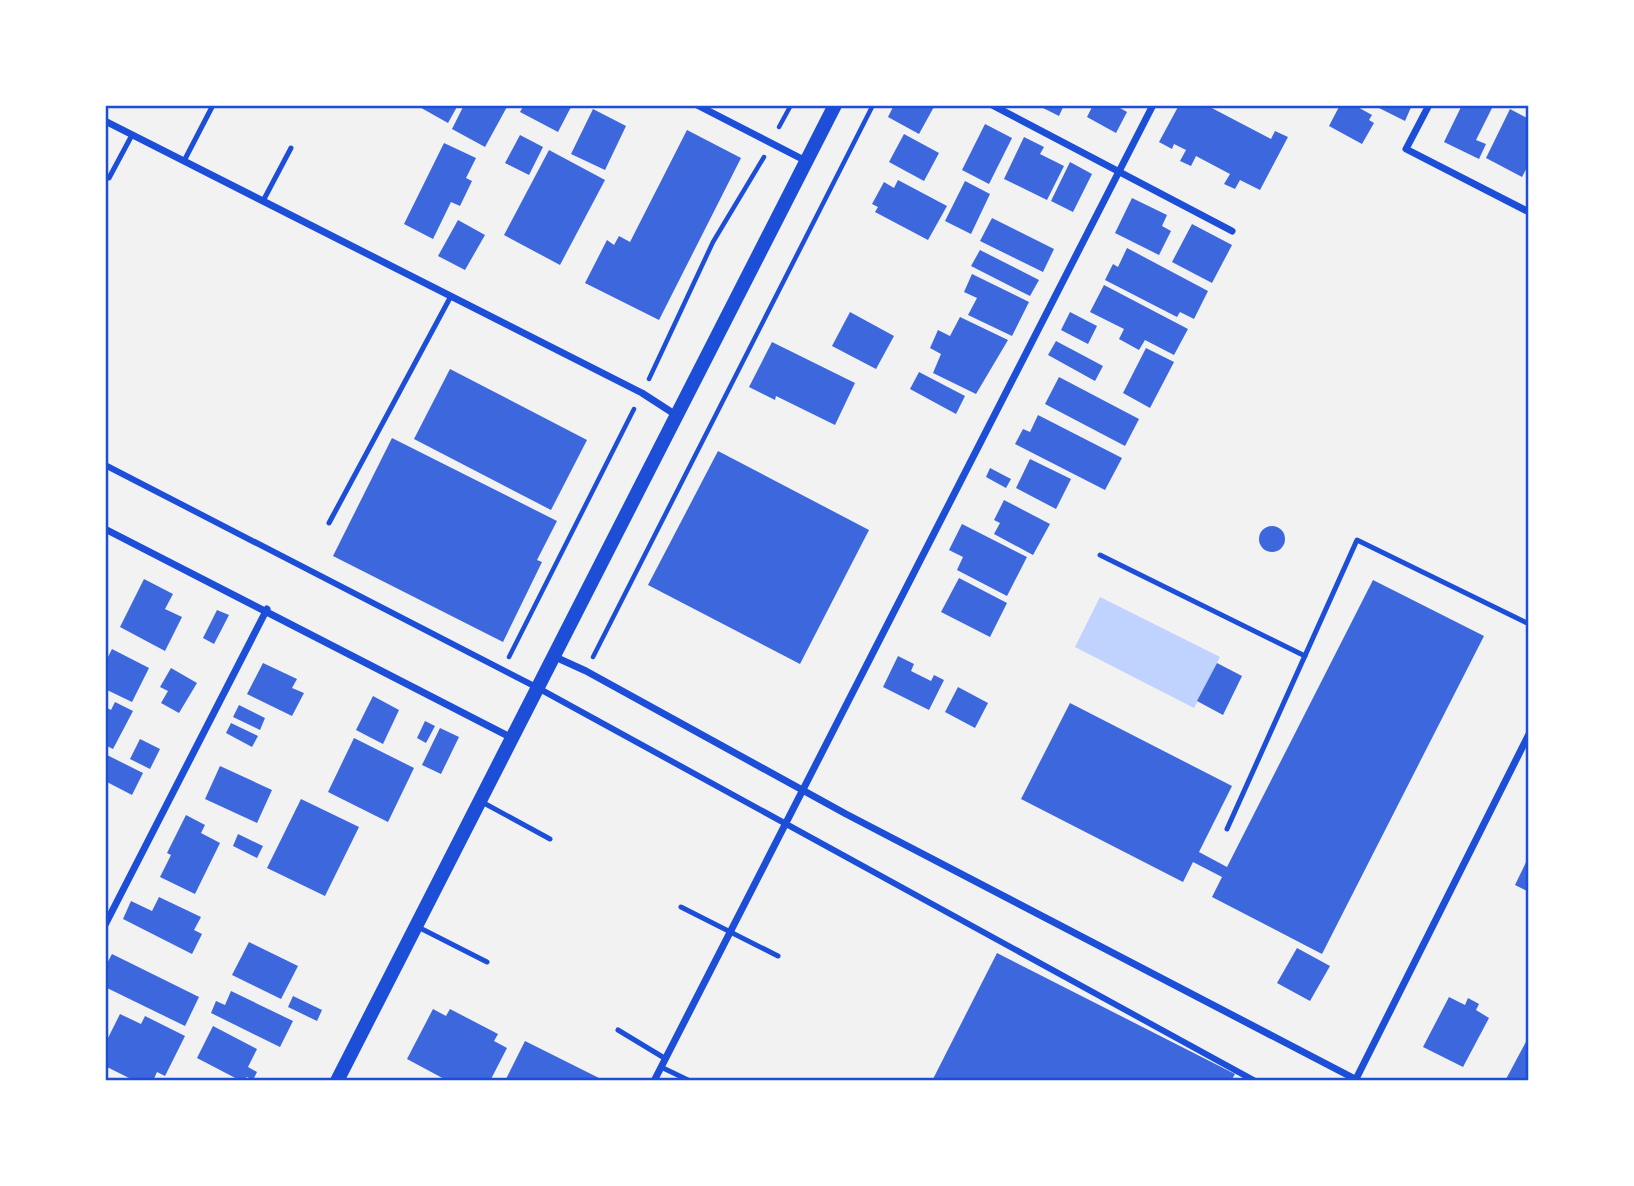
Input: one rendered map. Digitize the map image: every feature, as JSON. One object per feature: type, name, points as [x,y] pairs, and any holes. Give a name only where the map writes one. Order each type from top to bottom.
[{"type":"main road","points":[[337,1081],[835,105]]},
{"type":"street","points":[[697,105],[806,160]]},
{"type":"street","points":[[992,105],[1232,230]]},
{"type":"street","points":[[654,1081],[1153,105]]},
{"type":"street","points":[[1429,105],[1406,149],[1529,212]]},
{"type":"street","points":[[105,121],[642,393],[676,415]]},
{"type":"street","points":[[105,465],[538,688],[786,821],[1255,1081]]},
{"type":"street","points":[[105,529],[267,609],[512,738]]},
{"type":"street","points":[[105,925],[267,609]]},
{"type":"street","points":[[553,656],[586,671],[858,821],[1357,1080],[1529,734]]},
{"type":"lane","points":[[184,161],[212,107]]},
{"type":"lane","points":[[109,178],[132,135]]},
{"type":"lane","points":[[263,201],[291,148]]},
{"type":"lane","points":[[329,523],[451,296]]},
{"type":"lane","points":[[1227,829],[1357,540],[1529,624]]},
{"type":"lane","points":[[1100,555],[1305,656]]},
{"type":"lane","points":[[480,801],[550,839]]},
{"type":"lane","points":[[681,907],[778,956]]},
{"type":"lane","points":[[416,926],[487,962]]},
{"type":"lane","points":[[618,1030],[666,1059]]},
{"type":"lane","points":[[662,1067],[690,1081]]},
{"type":"path","points":[[586,671],[873,105]]},
{"type":"water","points":[[1100,597],[1220,657],[1194,708],[1075,647]]},
{"type":"building","points":[[416,105],[458,105],[448,123]]},
{"type":"building","points":[[464,105],[508,105],[485,147],[452,129]]},
{"type":"building","points":[[524,105],[572,105],[558,132],[520,112]]},
{"type":"building","points":[[894,105],[935,105],[919,134],[888,117]]},
{"type":"building","points":[[1037,105],[1064,105],[1059,116]]},
{"type":"building","points":[[1093,105],[1115,105],[1127,112],[1116,133],[1087,117]]},
{"type":"building","points":[[1179,105],[1206,105],[1271,139],[1275,131],[1288,137],[1260,190],[1240,180],[1235,189],[1224,184],[1230,174],[1196,156],[1191,166],[1180,161],[1186,150],[1174,144],[1172,149],[1159,142]]},
{"type":"building","points":[[1340,105],[1354,105],[1372,115],[1369,120],[1374,123],[1362,144],[1329,126]]},
{"type":"building","points":[[1373,105],[1412,105],[1405,121]]},
{"type":"building","points":[[1462,105],[1493,106],[1476,140],[1486,144],[1479,159],[1444,142]]},
{"type":"building","points":[[593,109],[626,126],[605,170],[571,154]]},
{"type":"building","points":[[1510,109],[1529,119],[1529,164],[1522,177],[1486,158]]},
{"type":"building","points":[[985,124],[1012,138],[989,184],[962,170]]},
{"type":"building","points":[[687,130],[741,158],[659,320],[585,283],[607,240],[614,245],[619,236],[630,242]]},
{"type":"building","points":[[904,134],[939,153],[924,181],[889,162]]},
{"type":"building","points":[[520,135],[543,147],[529,175],[505,163]]},
{"type":"building","points":[[1024,137],[1044,147],[1040,154],[1064,166],[1047,200],[1004,179]]},
{"type":"building","points":[[444,143],[476,158],[466,178],[472,181],[460,206],[451,202],[433,239],[404,224]]},
{"type":"building","points":[[549,150],[605,180],[560,265],[504,235]]},
{"type":"building","points":[[1070,162],[1092,174],[1073,212],[1051,201]]},
{"type":"building","points":[[898,180],[947,206],[928,240],[875,212],[878,207],[872,204],[884,182],[894,188]]},
{"type":"building","points":[[965,181],[990,194],[971,234],[945,221]]},
{"type":"building","points":[[1132,198],[1167,215],[1162,226],[1171,231],[1159,255],[1115,233]]},
{"type":"building","points":[[992,218],[1054,249],[1043,272],[980,241]]},
{"type":"building","points":[[458,220],[485,235],[465,270],[438,256]]},
{"type":"building","points":[[1192,224],[1232,245],[1212,283],[1172,262]]},
{"type":"building","points":[[1127,248],[1208,291],[1194,319],[1180,312],[1177,317],[1105,280],[1113,264],[1118,267]]},
{"type":"building","points":[[980,250],[1039,280],[1030,296],[971,266]]},
{"type":"building","points":[[972,274],[1029,302],[1012,336],[968,315],[977,298],[964,292]]},
{"type":"building","points":[[1104,285],[1188,329],[1174,355],[1145,340],[1139,350],[1119,339],[1124,329],[1090,312]]},
{"type":"building","points":[[850,312],[894,336],[876,369],[832,346]]},
{"type":"building","points":[[1070,312],[1097,326],[1088,344],[1061,330]]},
{"type":"building","points":[[960,317],[1008,340],[976,394],[933,373],[941,354],[930,348],[938,330],[950,336]]},
{"type":"building","points":[[1056,341],[1103,366],[1095,381],[1048,355]]},
{"type":"building","points":[[772,342],[855,383],[835,425],[776,396],[775,400],[749,387]]},
{"type":"building","points":[[1146,348],[1174,362],[1150,408],[1123,393]]},
{"type":"building","points":[[450,369],[587,440],[551,510],[414,439]]},
{"type":"building","points":[[919,372],[965,396],[956,414],[910,389]]},
{"type":"building","points":[[1059,377],[1139,419],[1125,446],[1045,404]]},
{"type":"building","points":[[1038,415],[1122,458],[1105,490],[1015,444],[1023,429],[1030,432]]},
{"type":"building","points":[[392,438],[557,521],[537,560],[542,562],[503,642],[333,556]]},
{"type":"building","points":[[718,451],[869,530],[800,664],[648,585]]},
{"type":"building","points":[[1030,459],[1071,479],[1056,509],[1016,488]]},
{"type":"building","points":[[990,468],[1011,479],[1006,488],[986,477]]},
{"type":"building","points":[[1004,500],[1050,524],[1033,555],[994,534],[1000,523],[994,520]]},
{"type":"building","points":[[962,524],[1027,557],[1007,596],[957,570],[963,557],[949,550]]},
{"type":"building","points":[[1272,526],[1281,530],[1285,539],[1281,548],[1272,552],[1263,548],[1259,539],[1263,530]]},
{"type":"building","points":[[959,578],[1007,603],[990,637],[941,612]]},
{"type":"building","points":[[144,579],[173,594],[165,609],[182,617],[165,651],[120,627]]},
{"type":"building","points":[[1373,580],[1484,636],[1322,954],[1212,897],[1222,877],[1193,862],[1183,882],[1021,799],[1070,703],[1232,786],[1199,852],[1227,867]]},
{"type":"building","points":[[217,610],[229,615],[214,644],[203,638]]},
{"type":"building","points":[[112,649],[149,668],[132,702],[105,689],[105,663]]},
{"type":"building","points":[[898,656],[914,664],[911,671],[931,681],[934,675],[944,680],[929,710],[883,687]]},
{"type":"building","points":[[263,663],[297,679],[292,688],[304,693],[292,716],[247,694]]},
{"type":"building","points":[[1217,663],[1242,676],[1223,715],[1197,701]]},
{"type":"building","points":[[171,668],[197,683],[179,713],[161,703],[168,691],[160,687]]},
{"type":"building","points":[[958,687],[988,703],[975,728],[945,712]]},
{"type":"building","points":[[373,696],[399,710],[383,744],[356,730]]},
{"type":"building","points":[[115,702],[133,711],[113,749],[105,745],[105,707],[111,710]]},
{"type":"building","points":[[239,705],[265,718],[260,730],[233,717]]},
{"type":"building","points":[[425,721],[435,726],[426,743],[417,738]]},
{"type":"building","points":[[231,723],[258,736],[252,747],[226,733]]},
{"type":"building","points":[[440,728],[459,737],[441,774],[422,765]]},
{"type":"building","points":[[354,738],[414,768],[388,822],[328,792]]},
{"type":"building","points":[[140,739],[160,749],[150,769],[130,759]]},
{"type":"building","points":[[105,754],[143,773],[132,795],[105,781]]},
{"type":"building","points":[[220,766],[272,790],[257,823],[205,799]]},
{"type":"building","points":[[301,799],[359,827],[325,896],[267,868]]},
{"type":"building","points":[[186,815],[205,825],[201,833],[220,843],[195,894],[160,877],[171,855],[167,853]]},
{"type":"building","points":[[238,834],[263,846],[257,858],[233,846]]},
{"type":"building","points":[[1529,856],[1529,892],[1515,885]]},
{"type":"building","points":[[159,897],[201,917],[194,930],[202,934],[192,954],[123,919],[131,901],[152,911]]},
{"type":"building","points":[[249,942],[298,966],[281,999],[232,975]]},
{"type":"building","points":[[1297,948],[1330,966],[1310,1001],[1277,983]]},
{"type":"building","points":[[997,953],[1235,1074],[1231,1081],[932,1081]]},
{"type":"building","points":[[112,954],[199,997],[185,1026],[105,987],[105,967]]},
{"type":"building","points":[[231,991],[293,1021],[280,1047],[211,1013],[216,1001],[225,1005]]},
{"type":"building","points":[[293,996],[322,1010],[317,1021],[288,1007]]},
{"type":"building","points":[[1449,997],[1465,1005],[1468,998],[1479,1004],[1476,1010],[1489,1018],[1463,1067],[1423,1047]]},
{"type":"building","points":[[433,1009],[446,1016],[450,1009],[498,1034],[494,1041],[507,1048],[490,1081],[448,1081],[407,1059]]},
{"type":"building","points":[[120,1014],[141,1024],[145,1016],[185,1036],[165,1076],[157,1072],[153,1081],[135,1081],[105,1066],[105,1044]]},
{"type":"building","points":[[213,1026],[257,1049],[248,1067],[257,1072],[253,1080],[247,1077],[241,1081],[197,1058]]},
{"type":"building","points":[[1529,1036],[1529,1081],[1505,1081]]},
{"type":"building","points":[[525,1041],[605,1081],[505,1081]]}]
